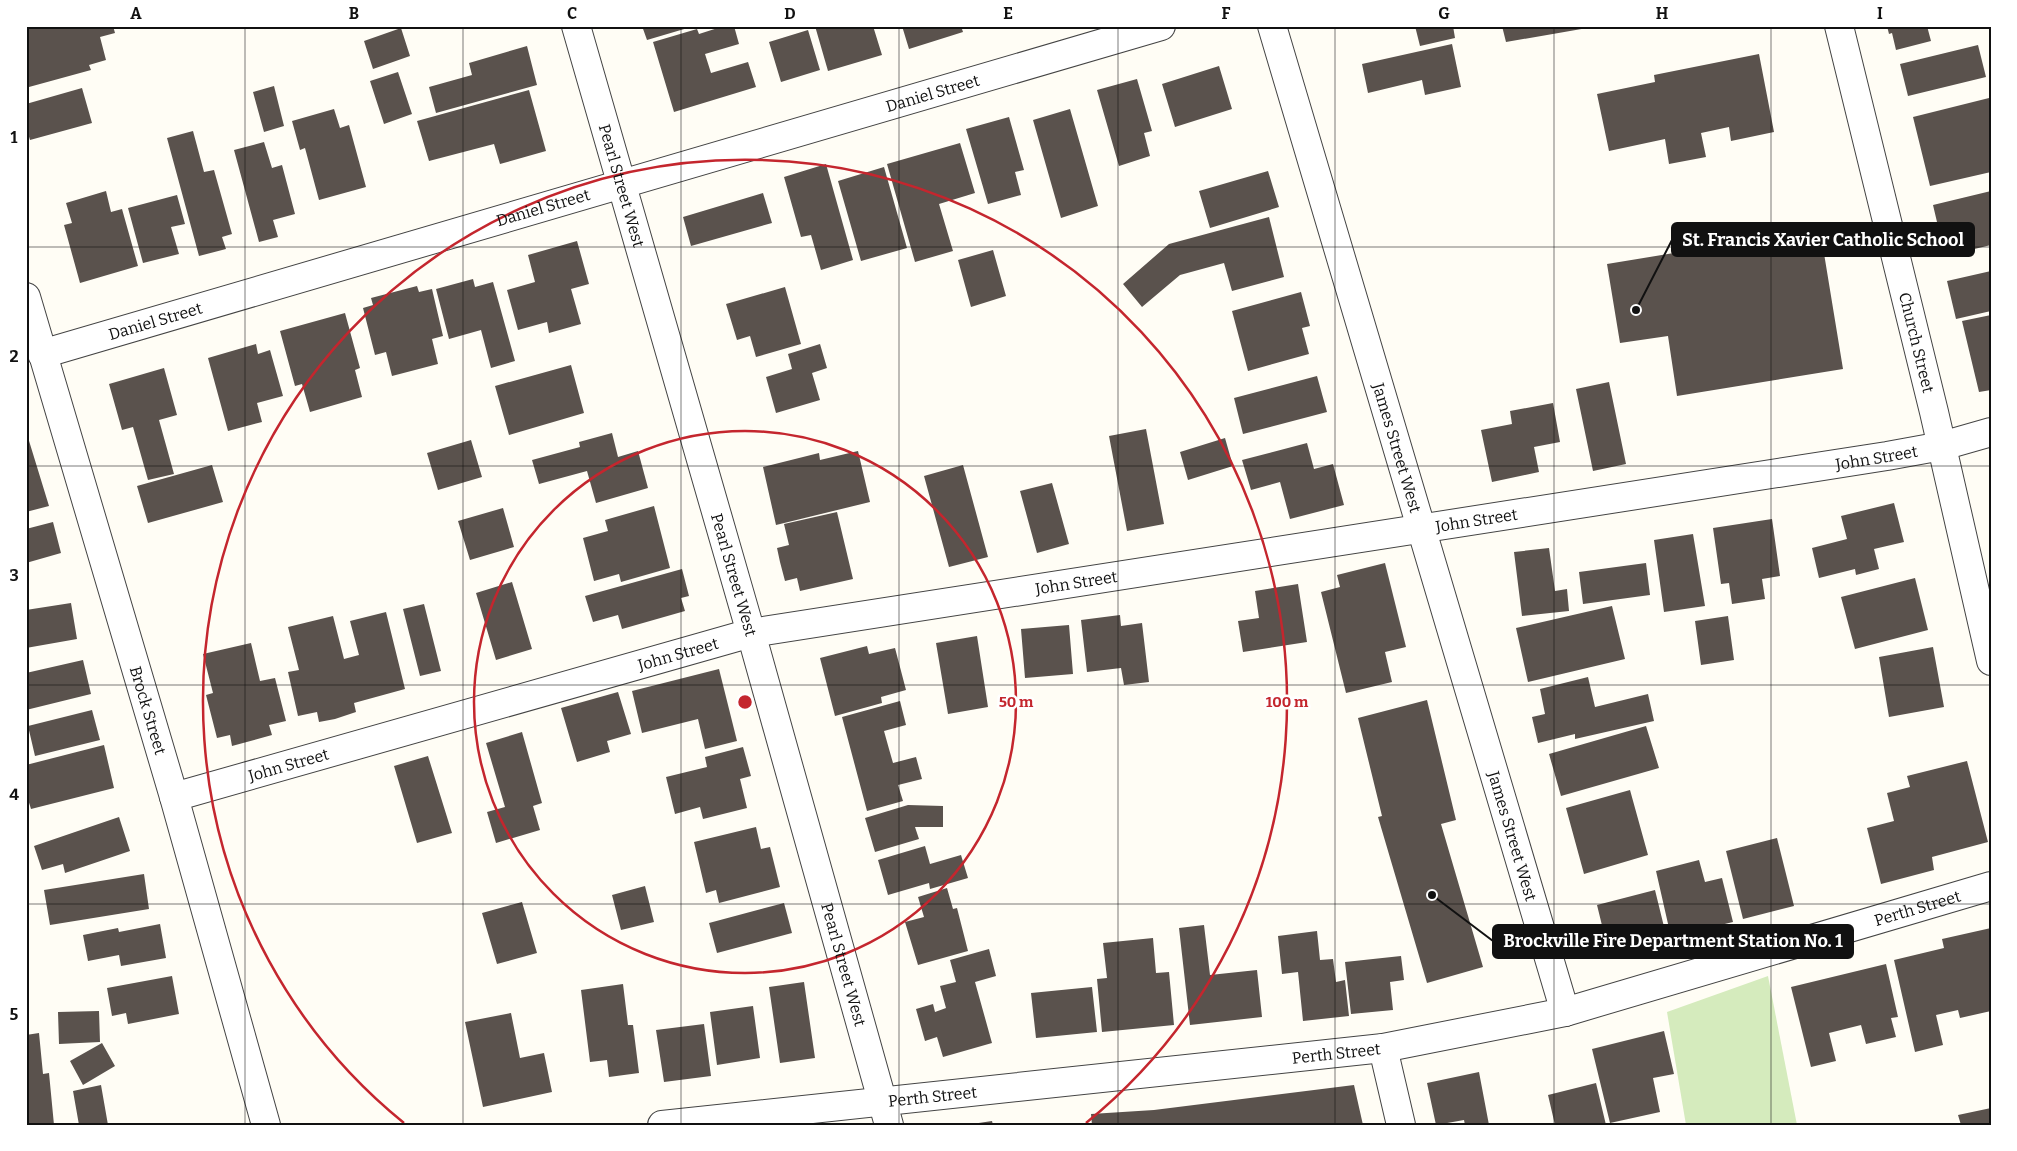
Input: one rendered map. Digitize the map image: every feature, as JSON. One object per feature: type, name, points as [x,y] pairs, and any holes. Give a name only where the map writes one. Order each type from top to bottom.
[{"type":"street","name":"Pearl Street West","points":[[576,26],[751,633],[886,1113]]},
{"type":"street","name":"Daniel Street","points":[[42,354],[1161,26]]},
{"type":"street","name":"James Street West","points":[[1272,26],[1565,1012]]},
{"type":"street","name":"Church Street","points":[[1839,26],[1942,446],[1991,661]]},
{"type":"street","name":"Brock Street","points":[[26,298],[174,797],[266,1125]]},
{"type":"street","name":"John Street","points":[[174,797],[751,633],[1942,446],[1991,432]]},
{"type":"street","name":"Perth Street","points":[[662,1125],[886,1113],[1383,1048],[1565,1012],[1991,886]]},
{"type":"street","points":[[1383,1048],[1401,1125]]},
{"type":"green space","points":[[1768,976],[1797,1125],[1686,1125],[1667,1012]]},
{"type":"building","points":[[26,26],[113,26],[115,33],[100,37],[106,60],[89,65],[91,70],[29,87],[26,77]]},
{"type":"building","points":[[642,26],[691,26],[691,27],[647,40]]},
{"type":"building","points":[[724,26],[734,26],[739,44],[705,54],[711,73],[748,62],[756,87],[674,112],[653,42],[697,29],[699,34]]},
{"type":"building","points":[[815,26],[873,26],[882,55],[828,71]]},
{"type":"building","points":[[902,26],[961,26],[963,32],[909,49]]},
{"type":"building","points":[[1415,26],[1453,26],[1455,38],[1420,46]]},
{"type":"building","points":[[1502,26],[1593,26],[1593,27],[1506,42]]},
{"type":"building","points":[[1887,26],[1927,26],[1931,41],[1896,50],[1892,33],[1889,34]]},
{"type":"building","points":[[401,28],[410,56],[373,69],[364,41]]},
{"type":"building","points":[[808,30],[820,70],[781,82],[769,42]]},
{"type":"building","points":[[1452,44],[1461,87],[1425,95],[1422,80],[1368,93],[1362,64]]},
{"type":"building","points":[[1978,45],[1986,77],[1908,96],[1900,64]]},
{"type":"building","points":[[527,46],[537,85],[436,113],[429,87],[472,75],[469,63]]},
{"type":"building","points":[[1759,54],[1774,132],[1731,141],[1729,127],[1701,133],[1706,157],[1669,164],[1665,139],[1609,151],[1597,94],[1655,82],[1654,75]]},
{"type":"building","points":[[1219,66],[1232,109],[1175,127],[1162,84]]},
{"type":"building","points":[[398,72],[412,114],[384,124],[370,81]]},
{"type":"building","points":[[1137,79],[1152,131],[1144,133],[1150,156],[1119,166],[1097,90]]},
{"type":"building","points":[[274,86],[284,126],[264,132],[253,92]]},
{"type":"building","points":[[82,88],[92,123],[30,140],[26,127],[26,104]]},
{"type":"building","points":[[529,90],[546,151],[500,164],[494,144],[429,161],[417,121]]},
{"type":"building","points":[[1989,98],[1991,172],[1930,186],[1913,117]]},
{"type":"building","points":[[334,109],[340,128],[349,125],[366,187],[319,200],[305,148],[300,150],[292,121]]},
{"type":"building","points":[[1070,109],[1098,206],[1061,218],[1033,120]]},
{"type":"building","points":[[1009,117],[1024,170],[1015,172],[1021,195],[988,204],[966,129]]},
{"type":"building","points":[[193,131],[204,172],[214,170],[232,234],[222,237],[226,249],[199,256],[167,138]]},
{"type":"building","points":[[264,142],[272,168],[282,165],[295,214],[273,220],[278,237],[259,242],[234,150]]},
{"type":"building","points":[[960,143],[975,193],[939,204],[953,251],[915,262],[887,164]]},
{"type":"building","points":[[826,164],[853,260],[821,270],[811,235],[801,237],[784,177]]},
{"type":"building","points":[[884,167],[907,248],[861,261],[838,181]]},
{"type":"building","points":[[1268,171],[1279,207],[1210,228],[1199,191]]},
{"type":"building","points":[[106,191],[111,212],[122,209],[138,266],[80,283],[64,225],[72,223],[66,203]]},
{"type":"building","points":[[1991,191],[1991,245],[1945,256],[1933,205]]},
{"type":"building","points":[[763,193],[772,223],[691,246],[683,217]]},
{"type":"building","points":[[177,195],[185,224],[171,227],[179,254],[143,263],[128,208]]},
{"type":"building","points":[[1269,217],[1284,277],[1232,291],[1224,263],[1180,275],[1142,307],[1123,284],[1169,244]]},
{"type":"building","points":[[1820,229],[1843,369],[1677,396],[1668,336],[1620,343],[1607,264]]},
{"type":"building","points":[[577,241],[589,284],[571,289],[581,324],[549,333],[547,322],[518,330],[507,290],[535,282],[528,255]]},
{"type":"building","points":[[993,250],[1006,296],[971,307],[958,260]]},
{"type":"building","points":[[1991,271],[1991,311],[1956,319],[1947,281]]},
{"type":"building","points":[[473,279],[475,287],[493,282],[515,361],[491,368],[481,330],[449,339],[436,289]]},
{"type":"building","points":[[417,286],[419,292],[432,289],[443,336],[432,339],[438,364],[392,376],[386,352],[375,355],[363,308],[373,305],[371,298]]},
{"type":"building","points":[[785,287],[801,344],[756,357],[750,336],[737,340],[726,304]]},
{"type":"building","points":[[1301,292],[1310,326],[1302,328],[1309,354],[1248,371],[1232,311]]},
{"type":"building","points":[[345,313],[360,368],[355,370],[362,397],[310,412],[302,384],[295,386],[280,331]]},
{"type":"building","points":[[1991,315],[1991,390],[1979,392],[1962,321]]},
{"type":"building","points":[[256,344],[258,354],[270,350],[283,396],[257,403],[262,422],[228,431],[208,358]]},
{"type":"building","points":[[820,344],[827,368],[812,373],[820,400],[776,413],[766,377],[792,369],[788,354]]},
{"type":"building","points":[[571,365],[584,413],[509,435],[495,386]]},
{"type":"building","points":[[164,368],[177,415],[159,420],[174,474],[148,480],[133,427],[122,430],[109,384]]},
{"type":"building","points":[[1317,376],[1327,412],[1243,434],[1234,398]]},
{"type":"building","points":[[1609,382],[1626,464],[1593,471],[1576,389]]},
{"type":"building","points":[[1553,403],[1560,442],[1534,447],[1539,472],[1492,482],[1481,430],[1512,424],[1510,411]]},
{"type":"building","points":[[1146,429],[1164,524],[1127,531],[1109,436]]},
{"type":"building","points":[[26,431],[49,506],[26,512]]},
{"type":"building","points":[[612,433],[618,457],[638,451],[648,488],[596,503],[587,471],[539,484],[532,460],[580,447],[579,442]]},
{"type":"building","points":[[1225,438],[1233,466],[1188,480],[1180,452]]},
{"type":"building","points":[[471,440],[482,477],[438,490],[427,453]]},
{"type":"building","points":[[1307,443],[1314,469],[1333,464],[1344,505],[1290,519],[1280,482],[1251,490],[1242,460]]},
{"type":"building","points":[[858,451],[870,502],[776,525],[763,467],[819,453],[820,460]]},
{"type":"building","points":[[212,465],[223,502],[148,523],[137,486]]},
{"type":"building","points":[[963,465],[988,557],[949,567],[924,476]]},
{"type":"building","points":[[1052,483],[1069,544],[1037,553],[1020,491]]},
{"type":"building","points":[[1894,503],[1904,542],[1874,549],[1879,569],[1856,575],[1855,569],[1819,578],[1812,548],[1847,539],[1841,516]]},
{"type":"building","points":[[654,506],[670,568],[621,582],[619,574],[594,581],[583,538],[608,531],[605,520]]},
{"type":"building","points":[[503,508],[514,547],[470,560],[458,521]]},
{"type":"building","points":[[837,512],[853,579],[800,591],[797,578],[785,581],[780,562],[777,548],[789,545],[784,524]]},
{"type":"building","points":[[1772,519],[1780,576],[1762,579],[1765,599],[1732,604],[1729,583],[1721,584],[1713,528]]},
{"type":"building","points":[[53,522],[61,553],[26,563],[26,529]]},
{"type":"building","points":[[1693,534],[1705,606],[1664,612],[1654,540]]},
{"type":"building","points":[[1549,548],[1555,591],[1567,589],[1569,611],[1522,616],[1514,552]]},
{"type":"building","points":[[1385,563],[1406,647],[1385,652],[1392,682],[1346,693],[1321,592],[1340,587],[1337,575]]},
{"type":"building","points":[[1646,563],[1650,595],[1583,604],[1579,572]]},
{"type":"building","points":[[682,569],[689,596],[681,598],[685,611],[622,629],[618,615],[593,622],[585,596]]},
{"type":"building","points":[[1915,578],[1928,630],[1855,649],[1841,597]]},
{"type":"building","points":[[512,582],[532,649],[496,660],[476,593]]},
{"type":"building","points":[[1298,584],[1307,642],[1243,652],[1238,621],[1259,618],[1255,591]]},
{"type":"building","points":[[71,603],[77,639],[26,648],[26,610]]},
{"type":"building","points":[[424,604],[441,671],[420,676],[403,609]]},
{"type":"building","points":[[1612,606],[1625,659],[1528,682],[1516,628]]},
{"type":"building","points":[[386,612],[405,689],[354,703],[356,712],[335,719],[319,722],[317,712],[298,716],[288,672],[299,670],[288,627],[333,616],[344,659],[359,655],[350,621]]},
{"type":"building","points":[[1120,615],[1121,626],[1142,623],[1149,682],[1124,685],[1121,668],[1087,672],[1081,620]]},
{"type":"building","points":[[1728,616],[1734,660],[1701,665],[1695,621]]},
{"type":"building","points":[[1069,625],[1073,674],[1025,678],[1021,629]]},
{"type":"building","points":[[977,636],[988,707],[948,714],[936,643]]},
{"type":"building","points":[[251,643],[260,681],[275,678],[286,721],[269,725],[272,735],[232,746],[230,735],[217,738],[206,695],[213,693],[203,654]]},
{"type":"building","points":[[867,646],[869,654],[895,648],[906,690],[881,697],[882,703],[835,716],[820,658]]},
{"type":"building","points":[[1933,647],[1944,707],[1889,717],[1879,657]]},
{"type":"building","points":[[83,660],[91,694],[26,710],[26,673]]},
{"type":"building","points":[[719,669],[737,741],[705,749],[698,719],[642,733],[632,691]]},
{"type":"building","points":[[1588,677],[1595,707],[1648,694],[1654,721],[1575,739],[1575,734],[1538,743],[1532,717],[1545,714],[1540,689]]},
{"type":"building","points":[[618,692],[631,734],[607,741],[610,752],[577,762],[561,708]]},
{"type":"building","points":[[1427,700],[1456,820],[1441,824],[1483,967],[1427,983],[1378,817],[1382,816],[1358,718]]},
{"type":"building","points":[[900,701],[906,725],[884,731],[889,749],[893,763],[916,757],[922,779],[898,785],[903,801],[867,811],[842,717]]},
{"type":"building","points":[[92,710],[100,740],[35,756],[28,726]]},
{"type":"building","points":[[1646,726],[1659,768],[1561,796],[1549,754]]},
{"type":"building","points":[[522,732],[542,803],[533,806],[540,830],[496,843],[487,812],[505,807],[486,743]]},
{"type":"building","points":[[104,745],[114,788],[31,809],[26,793],[26,765]]},
{"type":"building","points":[[743,747],[751,776],[740,779],[747,808],[703,819],[700,807],[675,814],[666,777],[707,767],[705,757]]},
{"type":"building","points":[[428,756],[452,833],[417,843],[394,766]]},
{"type":"building","points":[[1967,761],[1988,842],[1932,857],[1934,870],[1881,884],[1867,828],[1894,821],[1887,793],[1910,787],[1907,776]]},
{"type":"building","points":[[1630,790],[1648,855],[1584,874],[1566,808]]},
{"type":"building","points":[[908,805],[943,806],[943,827],[915,827],[919,839],[875,852],[865,818]]},
{"type":"building","points":[[119,817],[130,851],[65,873],[63,864],[42,870],[34,846]]},
{"type":"building","points":[[756,827],[761,849],[770,847],[780,887],[719,903],[716,890],[706,893],[694,842]]},
{"type":"building","points":[[1777,838],[1794,906],[1743,919],[1726,851]]},
{"type":"building","points":[[925,846],[930,864],[961,855],[968,878],[930,889],[929,883],[888,895],[878,860]]},
{"type":"building","points":[[1699,860],[1705,882],[1722,878],[1733,922],[1671,937],[1656,871]]},
{"type":"building","points":[[144,874],[149,909],[50,925],[44,890]]},
{"type":"building","points":[[645,886],[654,922],[621,930],[612,895]]},
{"type":"building","points":[[947,888],[953,909],[957,908],[968,951],[918,965],[905,922],[924,917],[918,897]]},
{"type":"building","points":[[1655,890],[1667,939],[1609,954],[1597,905]]},
{"type":"building","points":[[522,902],[537,953],[497,964],[482,913]]},
{"type":"building","points":[[784,903],[792,933],[717,953],[709,923]]},
{"type":"building","points":[[160,924],[166,958],[121,966],[119,955],[88,961],[83,935],[118,928],[119,932]]},
{"type":"building","points":[[1204,925],[1210,975],[1257,970],[1262,1017],[1190,1025],[1179,928]]},
{"type":"building","points":[[1991,928],[1991,1011],[1960,1018],[1958,1010],[1936,1015],[1943,1045],[1915,1052],[1894,960],[1944,948],[1942,939]]},
{"type":"building","points":[[1317,931],[1320,960],[1333,959],[1336,982],[1345,980],[1349,1016],[1303,1021],[1298,972],[1282,974],[1278,936]]},
{"type":"building","points":[[1153,938],[1156,973],[1169,972],[1174,1025],[1102,1032],[1097,979],[1107,978],[1103,943]]},
{"type":"building","points":[[989,949],[996,976],[975,982],[992,1043],[943,1057],[937,1037],[925,1041],[916,1009],[933,1004],[935,1012],[946,1008],[940,986],[956,982],[950,960]]},
{"type":"building","points":[[1401,956],[1404,980],[1390,982],[1393,1010],[1351,1014],[1345,962]]},
{"type":"building","points":[[1886,964],[1898,1017],[1891,1018],[1896,1037],[1866,1044],[1861,1025],[1829,1033],[1836,1061],[1811,1067],[1791,987]]},
{"type":"building","points":[[172,976],[179,1014],[128,1024],[126,1013],[112,1016],[107,988]]},
{"type":"building","points":[[804,982],[815,1058],[780,1063],[769,987]]},
{"type":"building","points":[[623,984],[628,1025],[633,1025],[639,1073],[609,1077],[607,1060],[590,1062],[581,990]]},
{"type":"building","points":[[1092,987],[1097,1032],[1036,1038],[1031,993]]},
{"type":"building","points":[[753,1006],[760,1058],[717,1065],[710,1012]]},
{"type":"building","points":[[99,1011],[100,1042],[59,1044],[58,1012]]},
{"type":"building","points":[[511,1013],[520,1058],[544,1053],[552,1092],[483,1107],[465,1022]]},
{"type":"building","points":[[704,1024],[711,1076],[664,1082],[656,1030]]},
{"type":"building","points":[[1664,1031],[1674,1074],[1653,1078],[1660,1112],[1610,1123],[1592,1049]]},
{"type":"building","points":[[39,1033],[43,1074],[49,1073],[54,1125],[26,1125],[26,1035]]},
{"type":"building","points":[[102,1043],[115,1066],[83,1085],[70,1061]]},
{"type":"building","points":[[1479,1072],[1489,1125],[1465,1125],[1464,1120],[1436,1125],[1427,1083]]},
{"type":"building","points":[[1596,1083],[1606,1125],[1555,1125],[1548,1095]]},
{"type":"building","points":[[101,1085],[108,1125],[79,1125],[73,1091]]},
{"type":"building","points":[[1354,1085],[1363,1125],[1092,1125],[1091,1114],[1154,1110]]},
{"type":"building","points":[[1991,1108],[1991,1125],[1961,1125],[1958,1115]]},
{"type":"building","points":[[992,1121],[993,1125],[972,1125],[972,1124]]},
{"type":"place","name":"St. Francis Xavier Catholic School","points":[[1636,310]]},
{"type":"place","name":"Brockville Fire Department Station No. 1","points":[[1432,895]]}]
